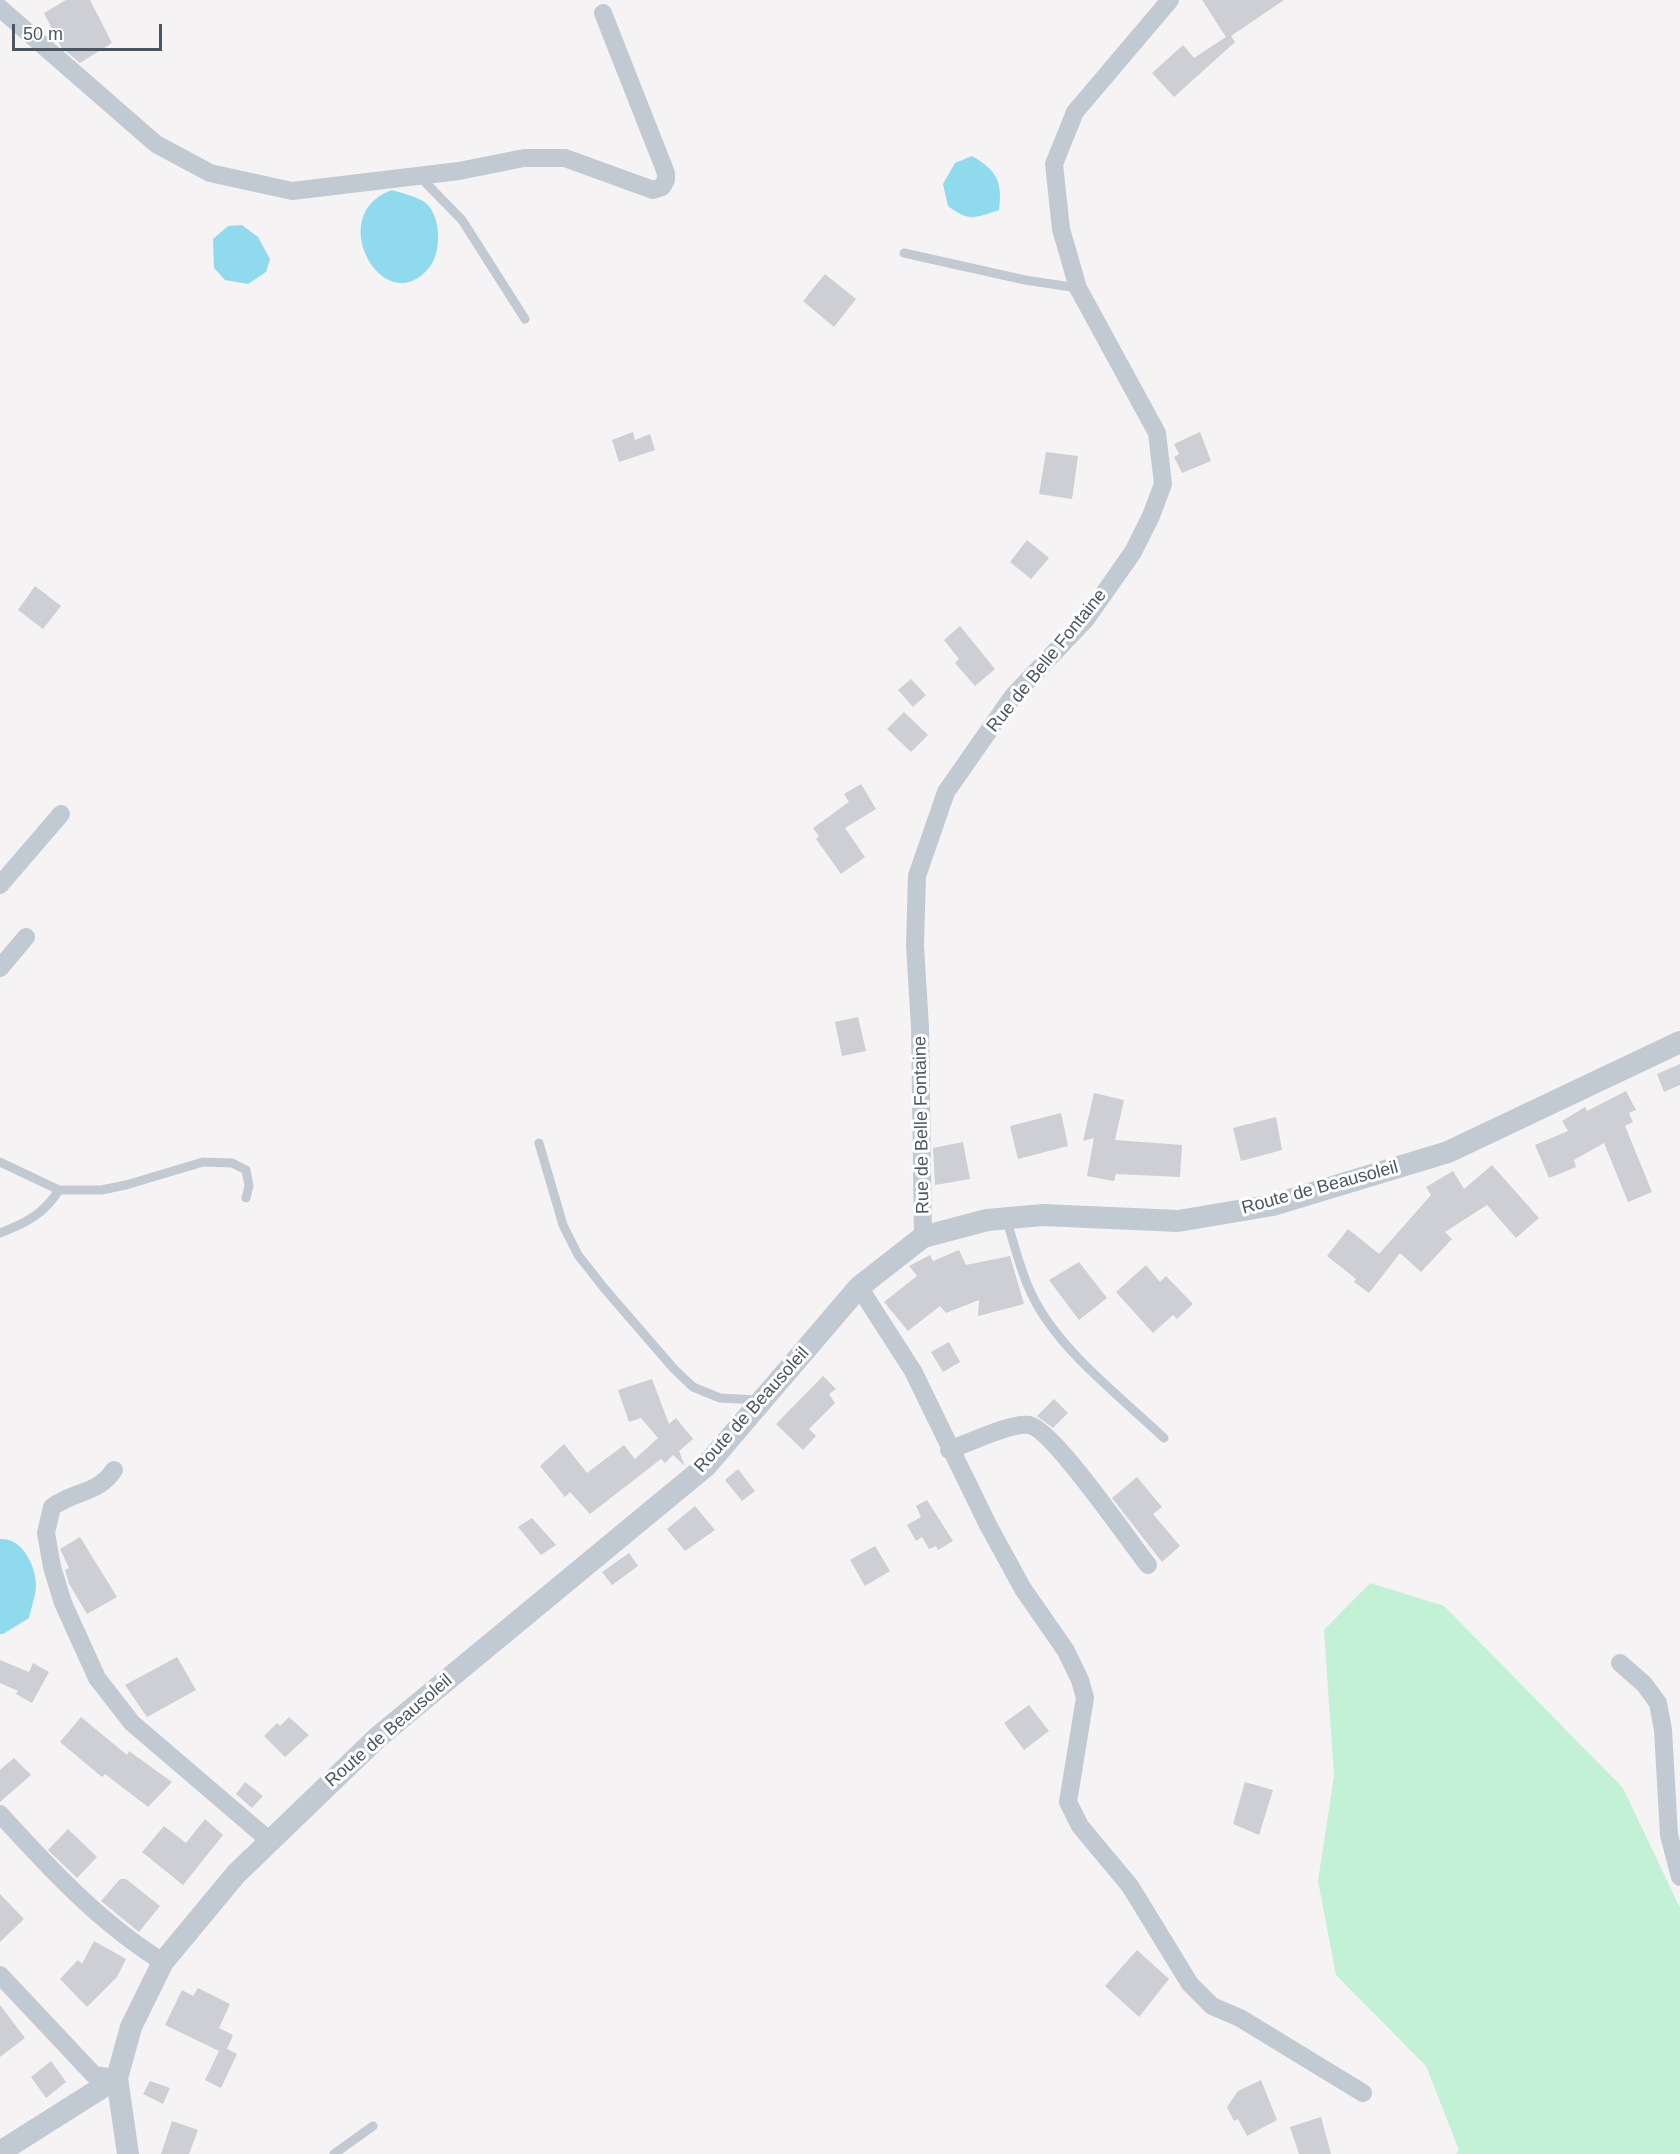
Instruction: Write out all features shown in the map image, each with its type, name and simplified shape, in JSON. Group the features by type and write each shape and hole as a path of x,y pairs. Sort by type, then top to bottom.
{"street":[{"name":"Rue de Belle Fontaine","path":"923,1237 920,1028 915,945 918,876 946,792 1013,696 1086,619 1133,552 1151,516 1163,484 1157,433 1078,288 1061,229 1054,164 1075,112 1170,0"},
{"path":"0,8 156,144 210,173 292,191 419,176 524,158 566,158 653,190 662,187 666,180 666,173 603,13"},
{"path":"0,885 61,814"},
{"path":"0,968 26,937"},
{"name":"Route de Beausoleil","path":"117,2078 131,2026 163,1962 236,1874 378,1737 706,1466 859,1287 923,1237 987,1220 1043,1215 1178,1221 1303,1197 1448,1152 1680,1042"},
{"path":"859,1287 913,1371 949,1450 1023,1589 1066,1651 1080,1680 1085,1698 1068,1802 1080,1826 1130,1886 1190,1984 1212,2006 1240,2018 1363,2093"},
{"path":"949,1450 1020,1426 1030,1425 1040,1429 1059,1446 1148,1565"},
{"path":"114,1470 104,1484 68,1496 52,1507 46,1533 52,1567 63,1603 97,1678 132,1723 270,1841"},
{"path":"1620,1663 1644,1684 1658,1703 1663,1730 1669,1835 1680,1877"},
{"path":"0,1814 68,1887 135,1945 163,1962"},
{"path":"0,1975 94,2075 117,2078"},
{"path":"0,2152 117,2078"},
{"path":"117,2078 128,2154"}],"lane":[{"path":"419,176 462,220 525,319"},
{"path":"904,253 1025,280 1078,288"},
{"path":"539,1143 563,1225 578,1255 674,1369 693,1387 720,1398 764,1400"},
{"path":"0,1162 59,1190 101,1190 202,1162 220,1161 246,1170 249,1186 246,1198"},
{"path":"0,1233 36,1218 47,1208 59,1190"},
{"path":"1006,1218 1031,1293 1046,1319 1069,1348 1164,1438"},
{"path":"334,2154 373,2126"}],"green space":[{"path":"1370,1583 1444,1606 1623,1788 1680,1908 1680,2154 1456,2154 1459,2150 1426,2066 1336,1975 1318,1881 1334,1776 1324,1630"}],"water":[{"path":"972,156 987,166 996,177 1000,200 999,210 972,217 961,214 948,206 943,184 955,163"},
{"path":"392,190 412,196 429,206 438,231 437,250 431,265 414,280 396,283 381,275 368,260 362,241 362,221 371,203"},
{"path":"242,225 258,237 270,259 266,272 248,284 225,280 214,268 213,239 228,226"},
{"path":"0,1539 15,1543 26,1554 36,1585 29,1618 3,1634 0,1634"}],"building":[{"path":"66,0 90,0 112,43 80,63 61,47 44,13"},
{"path":"1202,0 1284,0 1231,36 1235,42 1174,97 1152,73 1183,45 1194,58 1226,37"},
{"path":"825,274 856,299 834,327 803,301"},
{"path":"633,432 635,440 650,434 655,450 619,462 612,440"},
{"path":"1200,432 1211,461 1182,473 1174,457 1179,454 1174,444"},
{"path":"1046,452 1078,456 1072,499 1039,494"},
{"path":"1027,540 1049,558 1031,579 1010,562"},
{"path":"35,586 61,606 43,629 18,610"},
{"path":"960,626 995,669 975,686 955,663 959,659 944,640"},
{"path":"911,679 926,695 913,707 898,690"},
{"path":"904,712 928,735 911,752 887,729"},
{"path":"861,784 876,809 845,828 865,857 841,874 816,839 819,836 813,828 849,802 844,794"},
{"path":"858,1017 866,1051 842,1056 835,1022"},
{"path":"1680,1064 1680,1085 1664,1092 1657,1074"},
{"path":"1626,1091 1636,1110 1629,1113 1633,1122 1625,1126 1652,1192 1628,1202 1604,1143 1574,1160 1576,1167 1549,1178 1535,1145 1568,1131 1562,1121 1585,1107 1587,1111"},
{"path":"1094,1093 1124,1100 1115,1140 1182,1145 1180,1177 1116,1174 1114,1181 1087,1176 1094,1138 1083,1141"},
{"path":"1061,1113 1068,1146 1018,1159 1010,1126"},
{"path":"1276,1117 1282,1150 1241,1161 1233,1128"},
{"path":"963,1142 970,1179 935,1185 933,1148"},
{"path":"1492,1165 1539,1218 1516,1238 1487,1205 1445,1232 1452,1239 1421,1272 1400,1253 1369,1293 1354,1282 1356,1279 1327,1256 1348,1229 1379,1254 1431,1195 1426,1187 1453,1171 1464,1189"},
{"path":"959,1250 966,1265 1010,1256 1024,1304 978,1316 979,1300 946,1313 940,1306 908,1331 884,1302 917,1276 909,1266 930,1255 933,1261"},
{"path":"1079,1262 1107,1298 1079,1320 1049,1280"},
{"path":"1146,1265 1160,1282 1166,1276 1193,1304 1177,1319 1173,1315 1153,1333 1116,1292"},
{"path":"949,1342 960,1362 943,1372 931,1352"},
{"path":"823,1376 836,1389 829,1394 835,1403 809,1429 816,1436 803,1450 776,1424"},
{"path":"652,1379 669,1424 676,1418 693,1439 679,1451 685,1466 673,1455 665,1463 661,1459 590,1514 570,1492 565,1497 540,1466 564,1444 587,1473 624,1445 635,1459 658,1438 641,1418 629,1422 618,1390"},
{"path":"1054,1399 1068,1413 1053,1428 1037,1416"},
{"path":"738,1469 755,1491 742,1501 725,1480"},
{"path":"1137,1477 1162,1507 1153,1514 1180,1546 1162,1562 1112,1498"},
{"path":"927,1500 953,1541 938,1550 936,1546 929,1549 922,1537 916,1541 907,1525 921,1517 916,1506"},
{"path":"695,1506 715,1530 685,1551 667,1529"},
{"path":"532,1518 556,1545 541,1555 518,1527"},
{"path":"80,1537 117,1597 87,1614 69,1584 65,1570 69,1568 60,1549"},
{"path":"875,1546 890,1571 865,1586 850,1560"},
{"path":"629,1553 638,1566 612,1585 602,1572"},
{"path":"177,1657 196,1690 147,1717 125,1685"},
{"path":"0,1660 29,1672 33,1663 49,1672 32,1703 16,1694 18,1691 0,1683"},
{"path":"1029,1705 1049,1731 1024,1750 1004,1723"},
{"path":"81,1717 127,1755 129,1751 172,1782 148,1807 105,1774 102,1777 60,1742"},
{"path":"289,1717 309,1735 285,1757 264,1736 277,1723 280,1726"},
{"path":"14,1758 31,1775 0,1802 0,1770"},
{"path":"245,1782 263,1796 252,1808 236,1794"},
{"path":"1245,1782 1273,1790 1259,1835 1233,1824"},
{"path":"205,1819 223,1835 183,1885 142,1852 164,1826 186,1843"},
{"path":"68,1829 97,1857 77,1878 48,1850"},
{"path":"120,1879 126,1879 160,1906 139,1932 101,1901"},
{"path":"0,1894 24,1919 0,1942"},
{"path":"94,1941 126,1959 117,1977 87,2007 60,1979 78,1960 82,1964"},
{"path":"1137,1950 1169,1979 1139,2017 1105,1986"},
{"path":"198,1988 230,2004 219,2028 233,2035 227,2049 237,2054 221,2088 205,2080 219,2051 165,2025 182,1990 193,1996"},
{"path":"0,2005 25,2038 0,2057"},
{"path":"51,2061 66,2082 46,2098 31,2077"},
{"path":"1261,2080 1277,2120 1247,2136 1238,2119 1234,2121 1227,2107 1238,2091"},
{"path":"150,2081 170,2088 163,2104 143,2094"},
{"path":"1321,2117 1331,2154 1299,2154 1290,2127"},
{"path":"172,2121 198,2130 189,2154 161,2154"}]}
